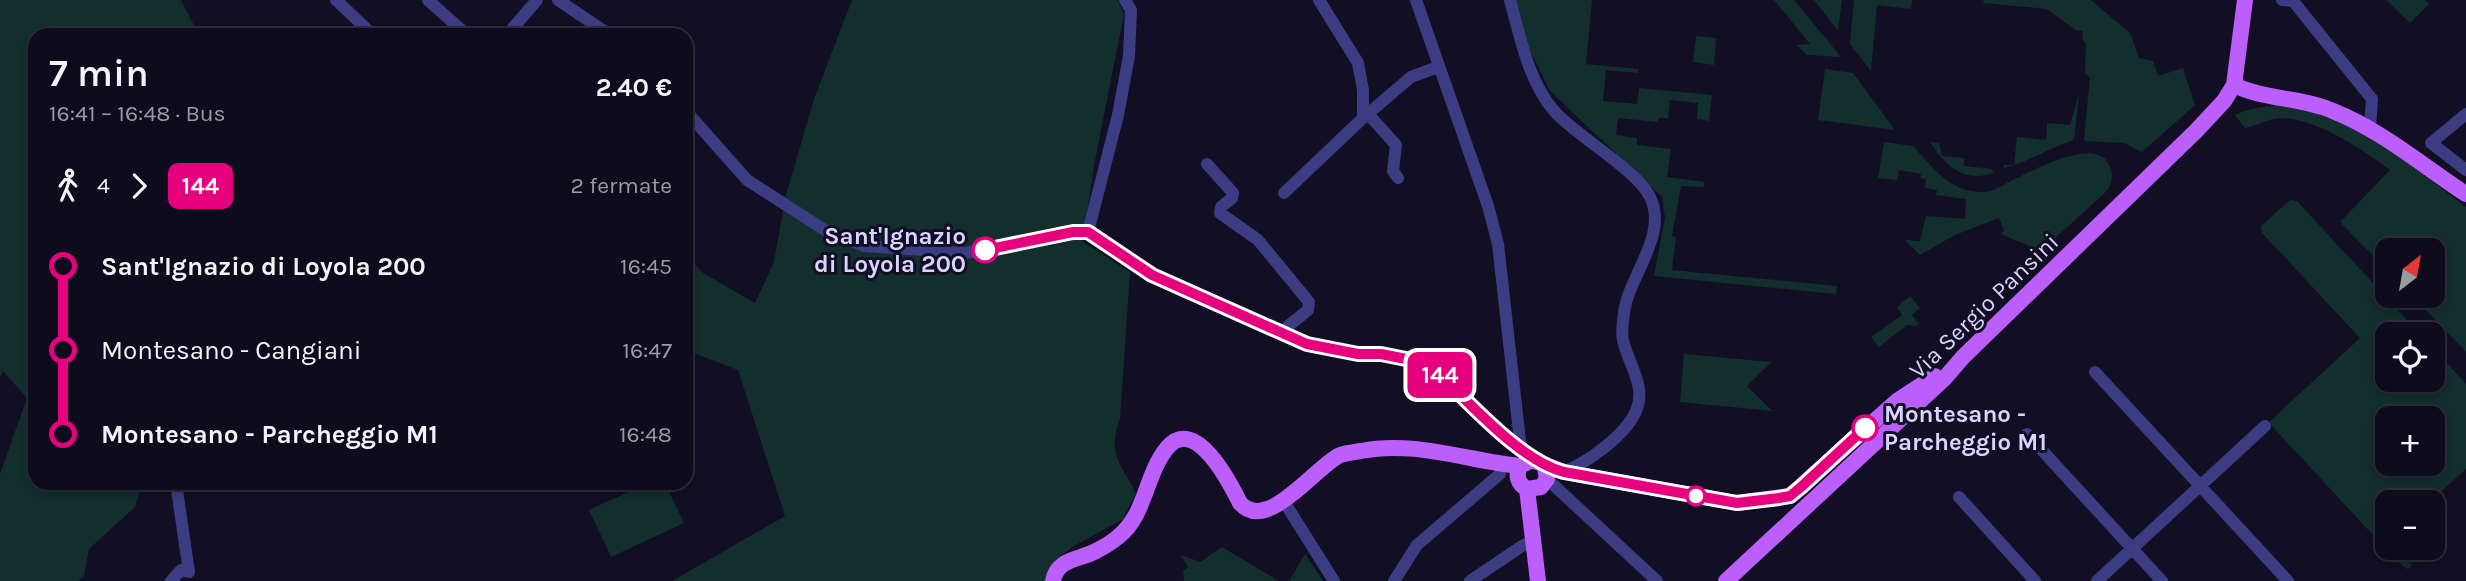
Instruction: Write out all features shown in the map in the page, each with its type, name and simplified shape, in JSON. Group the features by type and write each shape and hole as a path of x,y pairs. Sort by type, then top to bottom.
{"main road":[{"path":"2245,0 2234,85 2262,95 2311,102 2371,129 2466,194"},
{"name":"Via Sergio Pansini","path":"1726,581 1944,379 1963,357 2196,131 2224,101 2234,85"},
{"path":"1053,581 1062,564 1093,552 1118,537 1132,522 1167,448 1179,440 1194,440 1206,449 1244,508 1250,511 1262,512 1283,500 1341,455 1402,447 1499,469 1564,472 1737,503 1790,496 1897,401 1963,357"},
{"path":"1529,469 1538,581"}],"street":[{"path":"337,0 366,28"},
{"path":"428,0 459,28"},
{"path":"513,28 537,0"},
{"path":"558,0 600,28"},
{"path":"1088,232 1118,115 1129,56 1131,10 1125,0"},
{"path":"1320,0 1358,63 1366,116 1396,145 1394,171 1398,178"},
{"path":"1416,0 1488,206 1498,244 1529,469"},
{"path":"1510,0 1522,44 1542,94 1555,113 1638,181 1650,196 1655,211 1650,247 1625,310 1622,339 1637,379 1640,393 1638,408 1624,431 1583,463 1564,472"},
{"path":"2282,0 2293,1 2372,99 2371,129"},
{"path":"2295,0 2373,98 2371,129"},
{"path":"1284,192 1411,77 1438,66"},
{"path":"2466,114 2431,144 2466,170"},
{"path":"693,119 747,180 828,232 864,246 966,253 1073,232 1088,232 1152,275 1307,344 1358,354 1381,354 1416,361 1429,367 1439,374 1529,469 1657,581"},
{"path":"1207,164 1233,193 1232,198 1221,207 1220,213 1258,240 1309,302 1308,310 1281,332"},
{"path":"2095,372 2288,581"},
{"path":"2097,581 2264,426"},
{"path":"2027,434 2162,581"},
{"path":"1394,581 1417,545 1499,469"},
{"path":"177,490 194,577"},
{"path":"1959,497 2035,581"},
{"path":"1283,500 1334,581"},
{"path":"1470,581 1521,546 1533,541"},
{"path":"172,581 181,570 194,577"}],"green space":[{"path":"0,0 181,0 195,28 28,28 28,490 140,490 135,507 89,549 84,576 78,581 0,581 0,474 27,398 3,371 0,377"},
{"path":"852,0 1118,0 1124,14 1094,166 1083,242 1130,272 1120,419 1115,449 1120,465 1136,493 1123,519 1074,546 1054,561 1046,581 672,581 785,516 738,370 693,353 693,262 703,273 755,303 774,262 786,195 814,99"},
{"path":"1516,0 1592,0 1586,64 1638,69 1638,73 1606,70 1603,101 1637,104 1639,88 1712,95 1709,121 1697,119 1698,103 1670,100 1668,118 1659,118 1657,122 1618,118 1616,135 1637,138 1637,145 1671,149 1667,177 1704,182 1704,187 1681,186 1672,236 1676,237 1672,270 1837,286 1836,294 1654,276 1665,218 1662,197 1550,91 1524,38"},
{"path":"1774,0 1794,0 1841,57 1807,55 1797,45 1810,44"},
{"path":"1814,0 1842,0 1838,31"},
{"path":"1854,0 1912,0 1911,9 1877,5 1871,71 1850,44"},
{"path":"1984,0 2091,0 2130,33 2139,58 2153,61 2158,76 2183,68 2195,105 2142,152 2124,143 2086,141 2084,139 2090,78 2085,73 2086,44 2082,38 2083,31 2075,30 2047,9 1983,3"},
{"path":"2386,0 2425,0 2429,4 2410,23"},
{"path":"1696,36 1716,38 1714,65 1693,62"},
{"path":"1825,69 1853,73 1895,130 1818,120"},
{"path":"2079,94 2074,140 2013,166 2004,168 2003,165 2014,165 2017,137 2046,140 2047,123 2070,125"},
{"path":"2287,105 2342,121 2397,155 2466,207 2466,352 2445,330 2445,322 2437,322 2424,308 2445,308 2445,238 2375,238 2375,258 2340,222 2390,170 2353,145 2310,124 2282,118 2245,128 2235,115 2267,106"},
{"path":"1884,142 1913,146 1947,180 1972,191 1991,191 2054,161 2088,153 2101,156 2109,165 2112,171 2111,181 2108,190 2041,251 2001,234 2004,230 1999,218 1955,235 1920,255 1905,240 1920,241 1926,216 1965,219 1966,199 1936,195 1937,190 1925,188 1926,179 1920,178 1921,174 1899,170 1897,180 1878,178"},
{"path":"1930,142 1939,143 1942,156 1964,158 1964,166 1991,169 1994,173 1983,176 1964,174 1949,165"},
{"path":"2290,200 2297,201 2375,285 2375,308 2396,308 2409,322 2375,322 2375,392 2445,392 2445,361 2466,384 2466,469 2443,490 2375,490 2375,537 2271,425 2270,421 2360,338 2262,233 2261,226"},
{"path":"1910,296 1920,308 1912,315 1919,324 1907,325 1879,347 1871,337 1902,315 1897,307"},
{"path":"1684,354 1771,362 1747,386 1772,411 1680,402"},
{"path":"633,490 668,490 684,523 611,557 589,510"},
{"path":"1222,547 1279,581 1184,581 1183,571 1188,567 1181,555 1200,562"},
{"path":"1305,554 1323,581 1289,581"},
{"path":"2396,560 2407,560 2412,566 2407,569"}],"bus line":[{"name":"144","path":"985,250 1073,232 1088,232 1152,275 1307,344 1358,354 1381,354 1416,361 1429,367 1521,450 1545,467 1564,472 1737,503 1779,498 1790,496 1865,428"}],"place":[{"name":"Sant'Ignazio di Loyola 200","path":"985,250"},
{"name":"Montesano - Parcheggio M1","path":"1865,428"}]}
